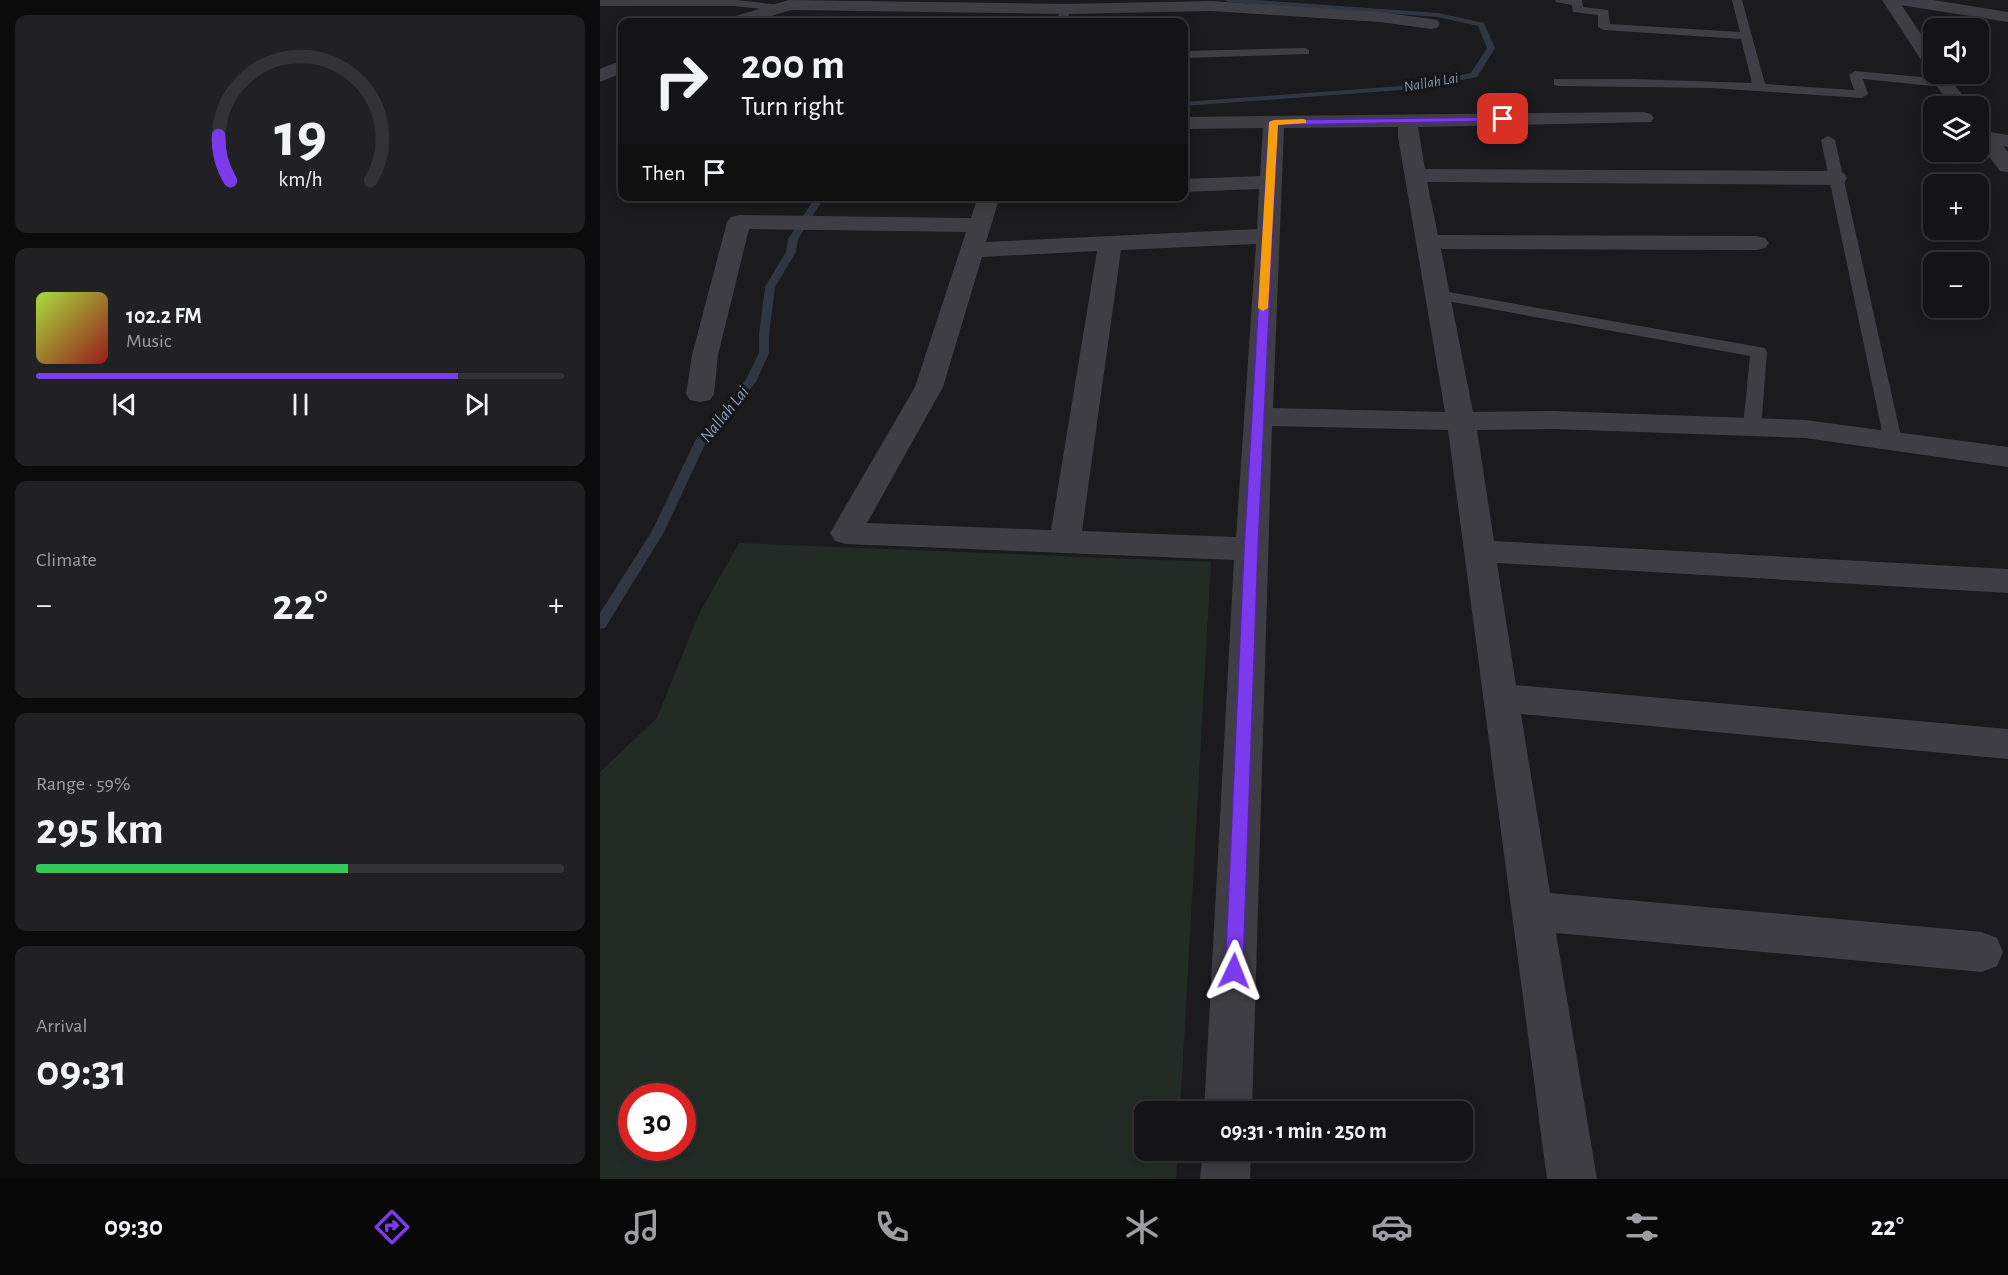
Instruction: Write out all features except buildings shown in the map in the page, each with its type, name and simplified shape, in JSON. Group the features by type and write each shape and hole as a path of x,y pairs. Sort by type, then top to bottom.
{"street":[{"path":"1890,0 1923,52"},
{"path":"1900,0 2008,17"},
{"path":"748,18 790,4 1063,16 1223,7 1380,17 1431,24"},
{"path":"600,76 618,68"},
{"path":"1188,123 1644,118"},
{"path":"1408,120 1408,137 1461,421 1572,1179"},
{"path":"1228,1101 1251,549 1266,236 1274,122"},
{"path":"1989,135 2008,141"},
{"path":"1989,142 2008,166"},
{"path":"1415,176 1836,178"},
{"path":"1188,185 1269,182"},
{"path":"987,201 929,387 846,533 1251,549"},
{"path":"700,394 705,354 740,222 826,223 976,237 1110,243 1266,236"},
{"path":"1427,242 1756,243"},
{"path":"1065,541 1110,243"},
{"path":"1258,417 1461,421 1554,420 1805,429 2008,457"},
{"path":"1479,551 2008,581"},
{"path":"1500,698 2008,744"},
{"path":"1532,911 1982,952"},
{"path":"1225,1179 1226,1161"}],"lane":[{"path":"1560,0 1578,2 1577,10 1605,12 1604,27 1746,36"},
{"path":"1737,0 1759,86"},
{"path":"600,3 734,3 781,8"},
{"path":"1188,55 1305,52"},
{"path":"1558,82 1759,86 1862,94 1855,75 1923,75"},
{"path":"1828,140 1893,441"},
{"path":"1437,295 1759,352 1752,427"}],"shaded area":[{"path":"739,543 1211,562 1181,1101 1134,1101 1134,1161 1177,1161 1176,1179 600,1179 600,772 657,718 699,614"}],"waterway":[{"name":"Nallah Lai","path":"1188,104 1415,87 1474,75 1491,48 1481,25 1438,15 1228,0"},
{"name":"Nallah Lai","path":"600,624 658,532 702,439 750,382 764,353 770,287 791,252 793,239 818,201"}],"slow traffic":[{"path":"1263,308 1274,122 1303,122"}],"route":[{"path":"1234,971 1251,549 1274,122 1503,119"}]}
